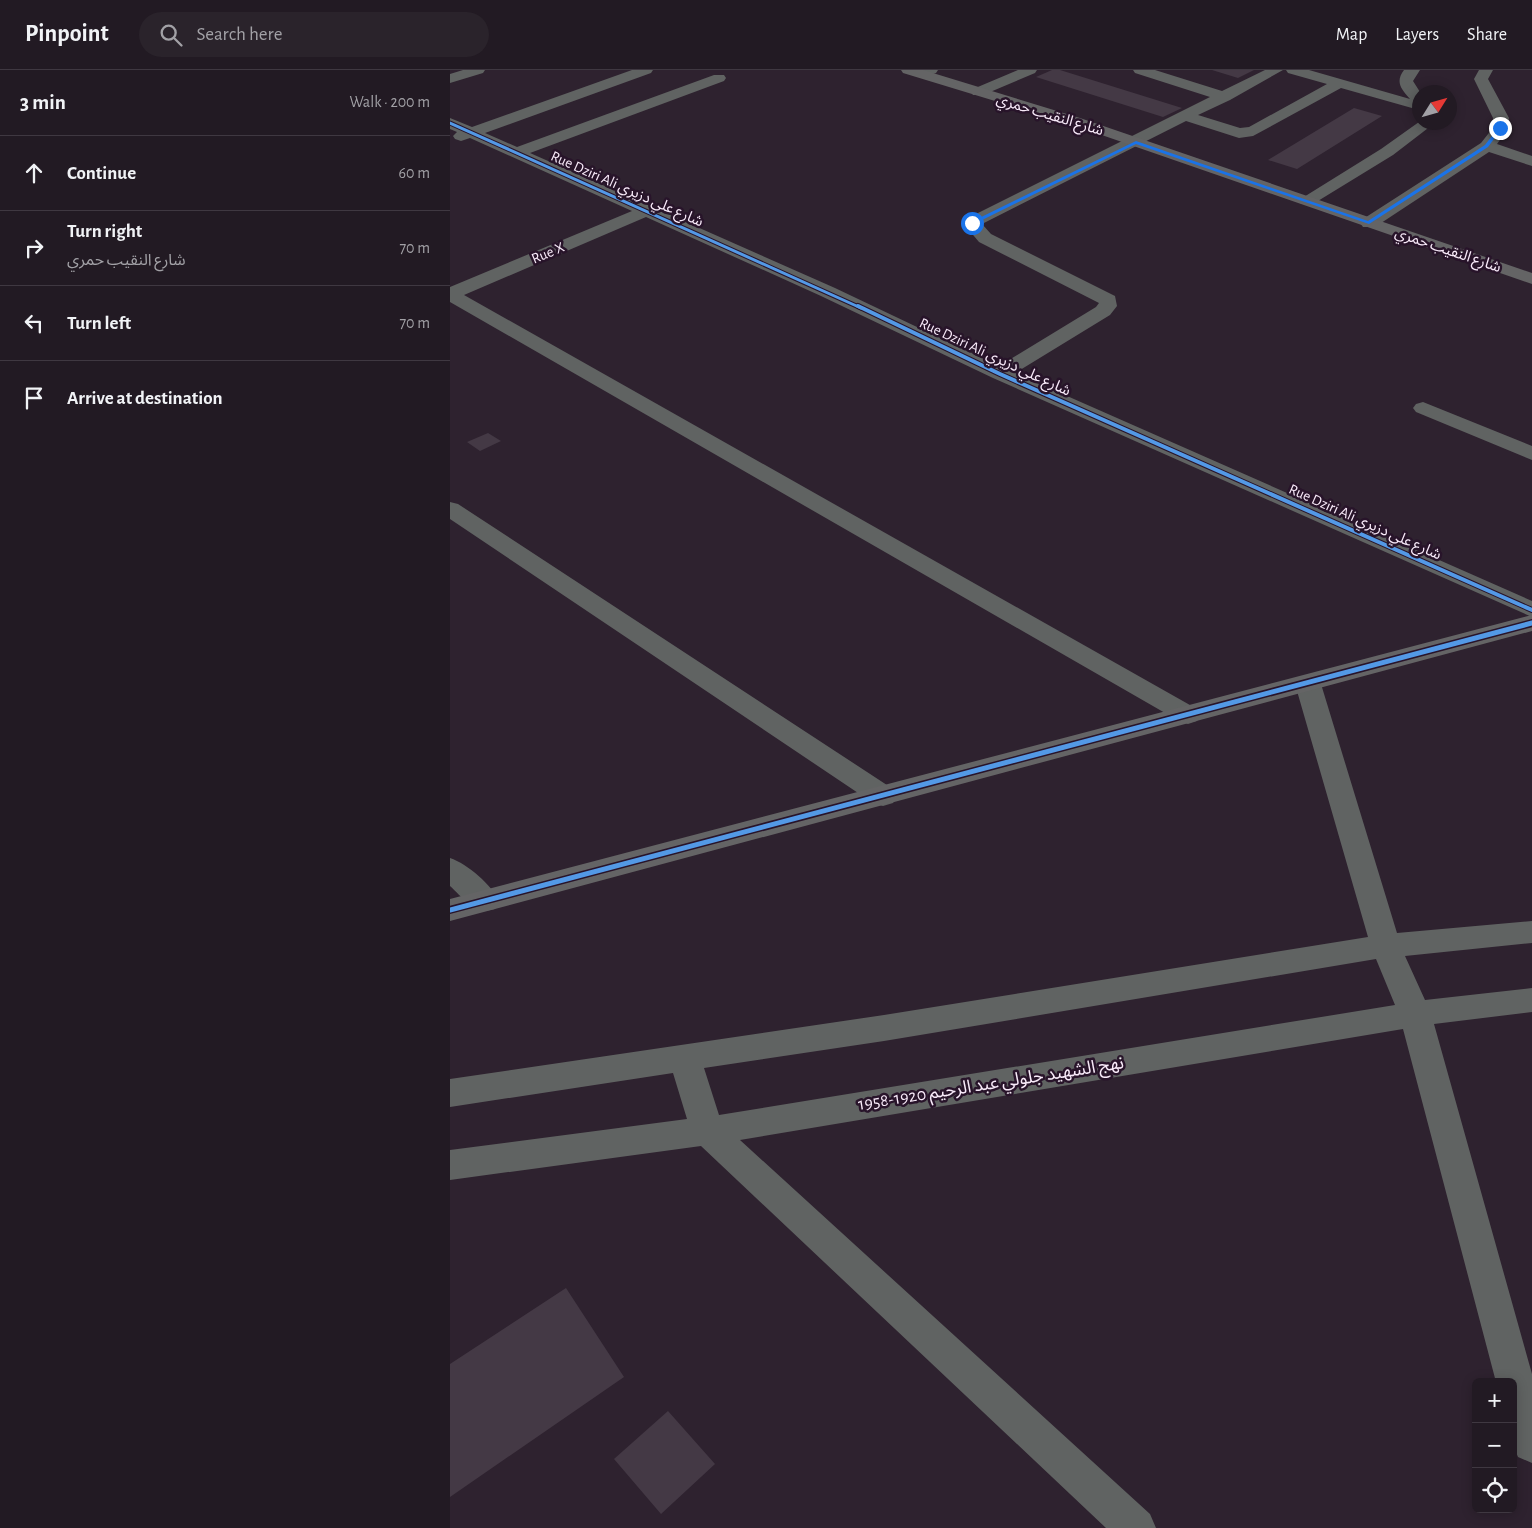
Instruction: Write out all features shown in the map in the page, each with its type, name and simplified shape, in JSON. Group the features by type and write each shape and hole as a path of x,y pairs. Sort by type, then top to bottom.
{"main road":[{"name":"شارع النقيب حمري","path":"920,71 978,92 1075,121 1532,279"},
{"path":"450,910 1308,684 1532,623"}],"street":[{"path":"450,79 478,70"},
{"path":"978,92 1030,70"},
{"path":"1140,70 1225,97"},
{"path":"1000,374 1103,312 1108,306 1108,300 984,238 972,223 1136,143 1276,70"},
{"path":"1292,70 1412,104"},
{"path":"1412,90 1405,81 1407,75 1414,70"},
{"path":"1369,222 1487,146 1500,128 1501,118 1481,79 1486,70"},
{"path":"450,139 640,71"},
{"path":"516,153 719,78"},
{"path":"1186,116 1239,133 1253,131 1338,84"},
{"name":"Rue Dziri Ali شارع علي دزيري","path":"450,122 828,292 1000,374 1532,610"},
{"path":"1307,200 1387,152 1418,130"},
{"path":"1487,146 1532,160"},
{"name":"Rue X","path":"450,294 646,211"},
{"path":"450,294 1188,715"},
{"path":"1423,408 1532,454"},
{"path":"450,509 882,796"},
{"path":"1308,684 1386,946 1415,1014 1532,1443"},
{"path":"450,869 485,901"},
{"path":"450,1093 685,1059 1386,946 1532,932"},
{"name":"نهج الشهيد جلولي عبد الرحيم 1920-1958","path":"450,1165 707,1131 1415,1014 1532,1000"},
{"path":"685,1059 707,1131 1136,1528"}],"building":[{"path":"1052,70 1060,70 1182,108 1163,117 1036,77"},
{"path":"1212,70 1254,70 1238,78"},
{"path":"1354,108 1382,116 1297,169 1268,160"},
{"path":"488,433 501,441 480,451 467,442"},
{"path":"566,1288 624,1377 450,1497 450,1364"},
{"path":"668,1411 715,1464 661,1514 614,1459"}],"cycle path":[{"path":"450,123 828,292 1000,374 1532,610"},
{"path":"450,910 1532,623"}],"route":[{"path":"972,223 1136,143 1369,222 1487,146 1500,128"}]}
